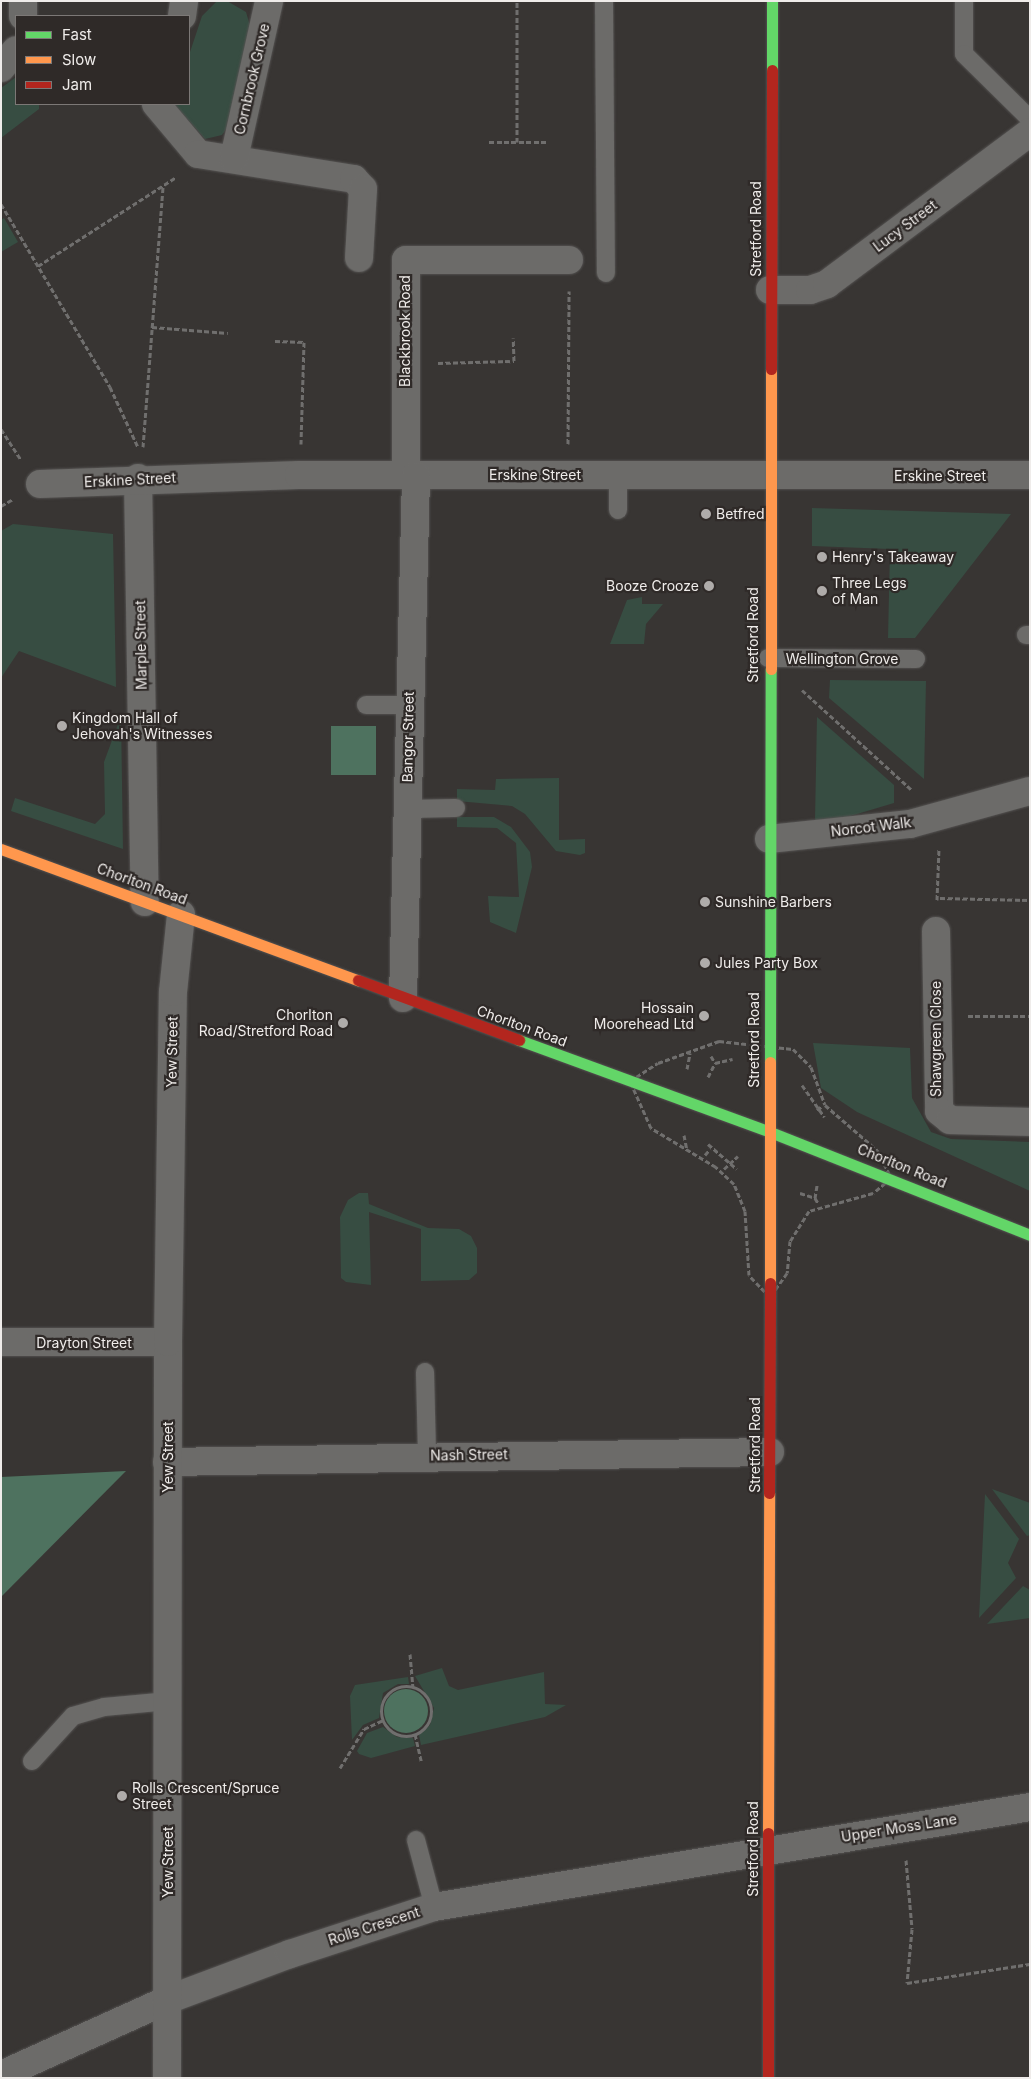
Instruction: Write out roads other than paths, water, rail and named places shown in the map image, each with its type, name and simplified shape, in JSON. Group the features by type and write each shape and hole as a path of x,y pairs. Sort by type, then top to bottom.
{"main road":[{"name":"Stretford Road","path":"768,2078 770,1132 768,476 772,1"},
{"name":"Chorlton Road","path":"1,849 770,1132 1030,1235"}],"street":[{"path":"23,1 23,15"},
{"path":"182,15 184,1"},
{"name":"Cornbrook Grove","path":"234,158 269,1"},
{"path":"1,68 15,51"},
{"path":"157,105 194,152 203,156 234,158 354,178 363,189 359,258"},
{"name":"Lucy Street","path":"770,290 810,290 827,284 1030,132"},
{"name":"Blackbrook Road","path":"411,476 405,364 406,260 569,260"},
{"name":"Erskine Street","path":"40,484 138,478 300,475 1030,475"},
{"name":"Bangor Street","path":"403,998 409,705 411,476"},
{"name":"Marple Street","path":"138,478 145,902"},
{"name":"Norcot Walk","path":"769,839 910,824 1030,791"},
{"name":"Yew Street","path":"166,2078 169,1701 167,1462 172,992 181,914"},
{"name":"Shawgreen Close","path":"936,931 939,1111 950,1120 1030,1122"},
{"name":"Drayton Street","path":"1,1342 168,1342"},
{"name":"Nash Street","path":"167,1462 427,1455 770,1452"},
{"name":"Upper Moss Lane","path":"768,1850 1030,1807"},
{"name":"Rolls Crescent","path":"1,2075 167,2000 290,1954 434,1907 768,1850"}],"lane":[{"path":"604,1 606,273"},
{"path":"964,1 964,54 1030,119"},
{"path":"618,475 618,510"},
{"name":"Wellington Grove","path":"768,658 916,659"},
{"path":"366,705 409,705"},
{"path":"407,809 456,808"},
{"path":"425,1372 427,1455"},
{"path":"32,1760 73,1716 104,1707 169,1701"},
{"path":"416,1840 434,1907"}],"place":[{"name":"Betfred","path":"706,514"},
{"name":"Henry's Takeaway","path":"822,557"},
{"name":"Booze Crooze","path":"709,586"},
{"name":"Three Legs of Man","path":"822,591"},
{"name":"Kingdom Hall of Jehovah's Witnesses","path":"62,726"},
{"name":"Sunshine Barbers","path":"705,902"},
{"name":"Jules Party Box","path":"705,963"},
{"name":"Hossain Moorehead Ltd","path":"704,1016"},
{"name":"Chorlton Road/Stretford Road","path":"343,1023"},
{"name":"Rolls Crescent/Spruce Street","path":"122,1796"}]}
